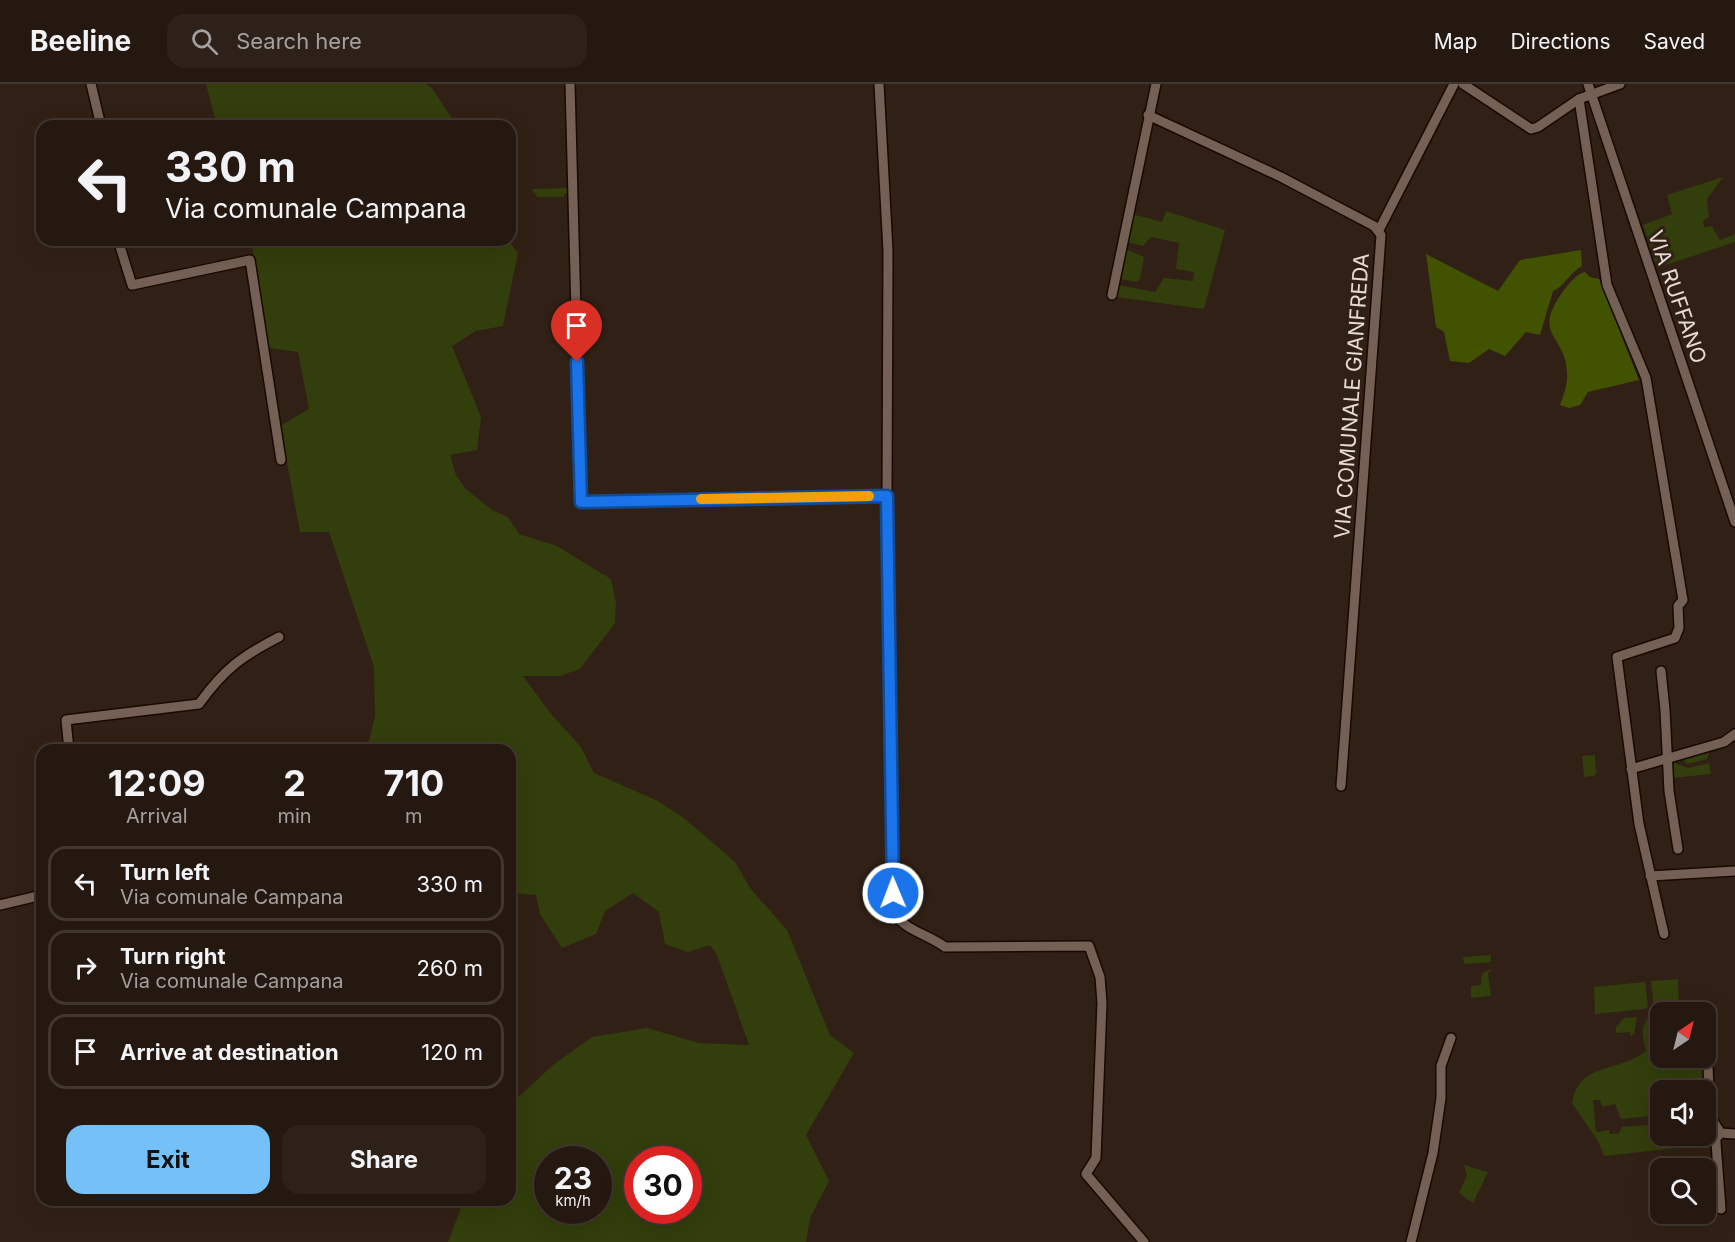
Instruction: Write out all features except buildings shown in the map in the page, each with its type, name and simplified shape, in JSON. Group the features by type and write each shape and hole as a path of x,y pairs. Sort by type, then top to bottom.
{"street":[{"path":"91,84 100,120"},
{"path":"570,84 581,502 887,496"},
{"path":"879,84 888,251 887,496 893,913 903,925 932,937 945,947 1089,946 1101,976 1102,1003 1096,1158 1086,1174 1144,1242"},
{"path":"1112,295 1156,84"},
{"path":"1379,230 1454,84"},
{"path":"1463,84 1531,129 1538,127 1579,99 1589,89 1620,84"},
{"name":"VIA RUFFANO","path":"1589,89 1735,522"},
{"path":"1579,99 1607,285 1646,378 1683,600 1678,606 1679,628 1675,638 1617,657 1639,824 1664,934"},
{"name":"VIA COMUNALE GIANFREDA","path":"1148,115 1281,177 1379,230 1381,234 1341,786"},
{"path":"119,246 132,285 250,260 281,460"},
{"path":"68,744 66,720 199,704 220,675 257,648 279,637"},
{"path":"1661,671 1665,710 1665,758 1678,849"},
{"path":"1631,769 1724,742 1735,734"},
{"path":"1650,876 1735,871"},
{"path":"0,905 36,896"},
{"path":"1411,1242 1433,1153 1441,1098 1441,1066 1451,1038"},
{"path":"1708,1068 1710,1117 1721,1133"},
{"path":"1720,1209 1716,1138 1721,1133 1735,1134"}],"green space":[{"path":"206,84 426,84 432,88 453,120 215,120"},
{"path":"1723,177 1707,199 1709,217 1703,221 1704,227 1712,226 1720,240 1735,234 1735,242 1657,268 1643,225 1672,214 1667,195"},
{"path":"570,188 563,197 537,197 532,189"},
{"path":"1166,211 1225,230 1204,309 1116,297 1118,285 1155,292 1164,278 1193,281 1194,272 1176,269 1179,243 1151,237 1143,246 1126,242 1132,214 1162,222"},
{"path":"252,246 513,246 518,253 503,326 476,331 452,346 481,417 477,450 450,455 456,475 465,488 492,510 508,517 519,534 557,546 611,579 616,603 615,623 580,669 560,676 523,676 552,715 581,747 594,773 658,801 684,818 735,862 750,888 787,930 830,1035 854,1053 806,1135 829,1181 810,1218 806,1242 448,1242 462,1206 516,1206 516,1099 553,1065 592,1037 647,1028 699,1043 749,1045 717,955 710,945 688,952 665,944 659,912 633,893 605,911 596,934 562,948 540,914 536,895 516,893 516,744 368,744 375,716 374,667 329,532 300,532 280,426 309,409 298,352 268,348"},
{"path":"1128,250 1144,257 1140,279 1137,282 1120,279 1125,251"},
{"path":"1581,250 1582,266 1553,291 1540,335 1526,332 1505,356 1489,349 1469,363 1450,361 1444,332 1436,327 1426,254 1498,291 1520,260"},
{"path":"1585,272 1590,277 1599,279 1639,380 1588,392 1580,405 1569,408 1560,405 1567,372 1565,359 1552,334 1550,317 1554,305 1564,290 1576,277"},
{"path":"1718,746 1719,750 1710,751 1707,759 1687,764 1680,756"},
{"path":"1595,755 1596,773 1594,776 1584,777 1582,756"},
{"path":"1670,763 1688,768 1709,763 1711,774 1671,778"},
{"path":"1491,955 1491,962 1464,964 1463,957"},
{"path":"1492,969 1488,974 1491,996 1471,998 1471,986 1481,985 1482,973"},
{"path":"1678,979 1679,1002 1653,1002 1651,981"},
{"path":"1645,982 1648,1007 1645,1009 1595,1014 1594,987"},
{"path":"1650,1016 1650,1047 1647,1051 1650,1052 1650,1068 1705,1068 1706,1080 1650,1080 1650,1116 1621,1119 1615,1104 1602,1107 1600,1100 1593,1100 1596,1132 1609,1130 1609,1134 1619,1133 1622,1127 1650,1125 1650,1146 1696,1146 1604,1156 1598,1141 1572,1103 1576,1090 1591,1074 1635,1058 1646,1051 1643,1030"},
{"path":"1637,1017 1634,1034 1630,1036 1630,1032 1616,1033 1616,1027 1624,1018"},
{"path":"1464,1165 1488,1172 1473,1203 1459,1193 1467,1175"}],"slow traffic":[{"path":"701,499 869,496"}],"route":[{"path":"577,362 581,502 887,496 893,893"}]}
